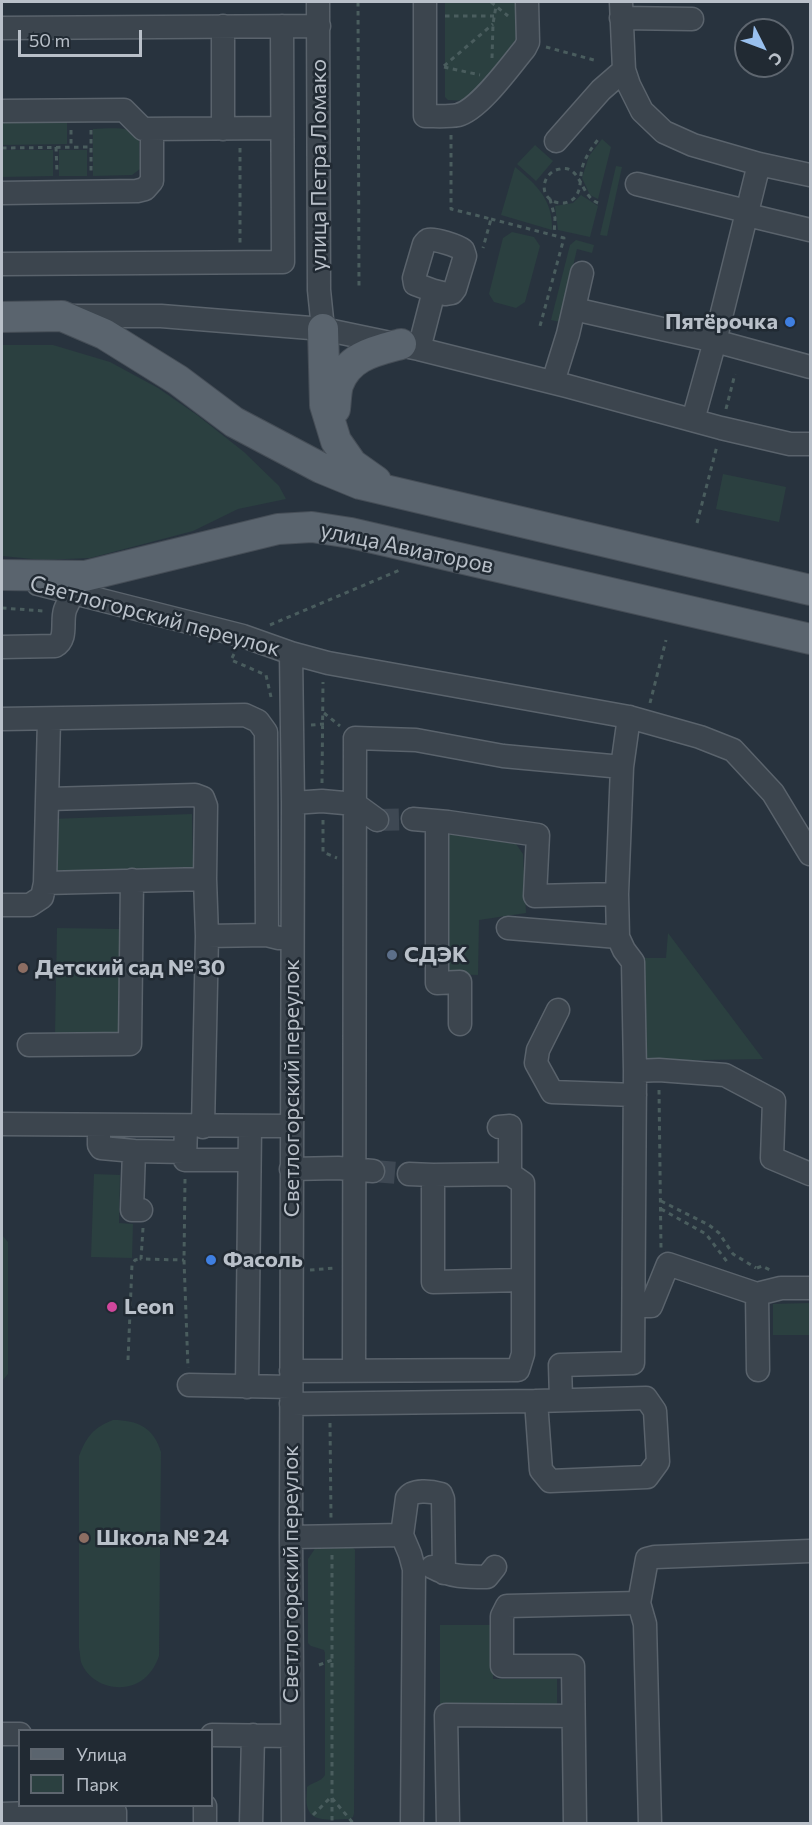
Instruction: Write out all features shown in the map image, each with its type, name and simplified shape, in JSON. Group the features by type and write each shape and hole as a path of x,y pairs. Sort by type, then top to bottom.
{"main road":[{"path":"2,317 62,316 105,334 169,374 234,422 321,468 360,484 810,590"},
{"path":"323,329 325,405 336,441 352,464 394,492"},
{"path":"332,427 339,385 346,371 356,360 370,352 410,346"},
{"name":"улица Авиаторов","path":"2,575 85,576 279,529 312,527 351,533 810,639"}],"street":[{"name":"улица Петра Ломако","path":"318,2 319,290 323,329"},
{"path":"425,9 435,67 425,116 451,116 467,111 525,48 528,42 527,2"},
{"path":"692,19 621,10 624,70 629,86 642,111 664,132 693,145 759,164 810,175"},
{"path":"223,26 223,129"},
{"path":"2,264 283,262 282,26"},
{"path":"2,28 319,26"},
{"path":"556,141 601,90 624,70"},
{"path":"2,111 124,110 143,129 282,128"},
{"path":"2,193 137,191 144,189 152,181 152,129"},
{"path":"693,420 759,164"},
{"path":"637,184 746,211 756,217 810,230"},
{"path":"553,382 568,334 582,273"},
{"path":"410,346 434,291"},
{"path":"574,309 715,341 810,367"},
{"path":"62,316 161,316 323,329 410,346 790,444 810,444"},
{"name":"Светлогорский переулок","path":"2,575 69,602 243,636 291,653 293,803 292,1736 299,1823"},
{"path":"2,647 60,644 69,602"},
{"path":"291,653 328,663 391,675 639,712 733,750 773,793 810,854"},
{"path":"561,1399 560,1365 633,1363 635,1071 633,962 618,937 617,894 622,766 639,712"},
{"path":"2,719 245,715 258,721 266,732 267,935"},
{"path":"2,904 30,905 42,897 45,883 49,719"},
{"path":"354,1370 364,1170 355,738 416,740 503,756 622,766"},
{"path":"48,798 195,795 203,798 206,806 207,936 194,1127 185,1156"},
{"path":"293,803 322,801 355,804 377,819"},
{"path":"413,819 538,835 535,896 617,894"},
{"path":"436,822 437,982 460,982 460,1024"},
{"path":"45,883 205,879"},
{"path":"29,1045 130,1044 132,880"},
{"path":"508,927 618,937"},
{"path":"207,936 267,935 292,941"},
{"path":"558,1010 538,1050 536,1063 552,1092 635,1095"},
{"path":"635,1071 659,1070 725,1075 774,1101 772,1158 810,1174"},
{"path":"2,1124 291,1126"},
{"path":"99,1125 101,1148 249,1160"},
{"path":"499,1127 510,1126 510,1174"},
{"path":"247,1387 250,1127"},
{"path":"134,1151 132,1210 141,1210"},
{"path":"291,1169 364,1170"},
{"path":"189,1385 291,1387 354,1370 518,1370 524,1354 523,1183 510,1174 433,1176 409,1174"},
{"path":"433,1176 434,1282 523,1280"},
{"path":"634,1306 651,1306 668,1264 757,1294 781,1288 810,1288"},
{"path":"757,1294 758,1370"},
{"path":"291,1387 329,1404 646,1398 655,1411 658,1462 647,1477 550,1481 541,1470 536,1401"},
{"path":"411,1824 414,1569 406,1545 407,1498 413,1492 441,1494 444,1574"},
{"path":"291,1537 332,1537 406,1545 444,1574 457,1576 487,1577 495,1568"},
{"path":"650,1824 645,1624 639,1603 647,1559 810,1551"},
{"path":"575,1824 573,1666 502,1666 501,1616 507,1606 639,1603"},
{"path":"448,1824 446,1716 573,1716"},
{"path":"2,1734 18,1734"},
{"path":"213,1735 292,1736"},
{"path":"251,1824 253,1736"},
{"path":"205,1807 205,1824"},
{"path":"2,1814 64,1818 115,1812 115,1824"}],"path":[{"path":"357,2 359,289"},
{"path":"435,67 493,82 493,24 496,6"},
{"path":"425,9 494,16"},
{"path":"435,67 493,24"},
{"path":"528,42 594,60"},
{"path":"90,110 91,192"},
{"path":"451,116 451,209 564,238 540,326"},
{"path":"549,199 556,203 564,203 572,200 579,193 580,175 584,162 600,137"},
{"path":"56,147 57,192"},
{"path":"2,148 91,147"},
{"path":"554,236 555,218 543,186 545,179 557,169 564,168 577,175 587,195 598,203"},
{"path":"482,252 491,219"},
{"path":"726,409 735,374"},
{"path":"697,523 718,441"},
{"path":"273,705 266,675 231,660 243,636 405,567"},
{"path":"2,608 69,602"},
{"path":"639,712 666,640"},
{"path":"659,1070 661,1256 668,1264"},
{"path":"185,1156 184,1260 189,1385"},
{"path":"661,1201 698,1218 719,1233 730,1251 739,1259 756,1268"},
{"path":"661,1209 694,1226 710,1238 722,1257 730,1264"},
{"path":"141,1210 144,1214 141,1258"},
{"path":"694,1226 698,1218"},
{"path":"722,1257 730,1251"},
{"path":"128,1360 132,1265 135,1260 141,1258 184,1260"},
{"path":"329,1404 332,1537 332,1824"},
{"path":"319,1665 332,1660"},
{"path":"299,1823 331,1797"},
{"path":"331,1797 354,1824"}],"green space":[{"path":"445,2 520,2 521,43 469,101 448,100 445,97"},
{"path":"67,118 67,144 3,145 3,119"},
{"path":"93,129 124,129 139,136 140,169 132,175 93,176"},
{"path":"602,139 611,147 598,199 590,195 582,178 589,156"},
{"path":"535,145 553,161 536,181 517,164"},
{"path":"3,150 53,150 53,176 3,177"},
{"path":"59,150 87,150 87,176 59,176"},
{"path":"616,166 622,167 607,236 600,235"},
{"path":"515,167 537,187 547,202 552,219 552,230 501,215"},
{"path":"581,195 598,206 590,237 558,230 555,206 573,203"},
{"path":"512,232 534,237 540,246 525,302 516,308 494,302 489,294 503,238"},
{"path":"576,240 594,245 592,253 577,249 560,322 551,320 570,245"},
{"path":"2,345 53,345 110,362 158,388 244,452 279,486 286,499 238,509 193,531 90,558 43,560 2,556"},
{"path":"723,474 786,487 779,522 716,509"},
{"path":"192,814 193,867 52,871 50,819"},
{"path":"454,833 516,844 523,854 526,913 479,920 478,975 453,974 447,971 444,840"},
{"path":"57,928 120,929 118,1036 55,1035"},
{"path":"668,933 763,1059 643,1061 641,958 666,958"},
{"path":"94,1174 120,1175 119,1223 133,1224 132,1258 91,1257"},
{"path":"2,1235 8,1242 8,1374 2,1381"},
{"path":"810,1303 810,1335 773,1335 773,1304"},
{"path":"113,1420 122,1420 144,1427 154,1437 161,1452 159,1656 147,1676 130,1686 120,1687 101,1683 93,1678 81,1662 79,1648 79,1456 91,1434 100,1426"},
{"path":"352,1546 355,1550 354,1813 349,1819 327,1820 312,1815 307,1803 307,1787 325,1775 325,1653 324,1650 308,1643 308,1559 316,1547"},
{"path":"440,1625 493,1625 493,1679 557,1679 557,1707 440,1707"}],"tunnel":[{"path":"377,820 413,819"},
{"path":"373,1171 409,1174"}],"place":[{"name":"Пятёрочка","path":"790,322"},
{"name":"СДЭК","path":"392,955"},
{"name":"Детский сад № 30","path":"23,968"},
{"name":"Фасоль","path":"211,1260"},
{"name":"Leon","path":"112,1307"},
{"name":"Школа № 24","path":"84,1538"}]}
